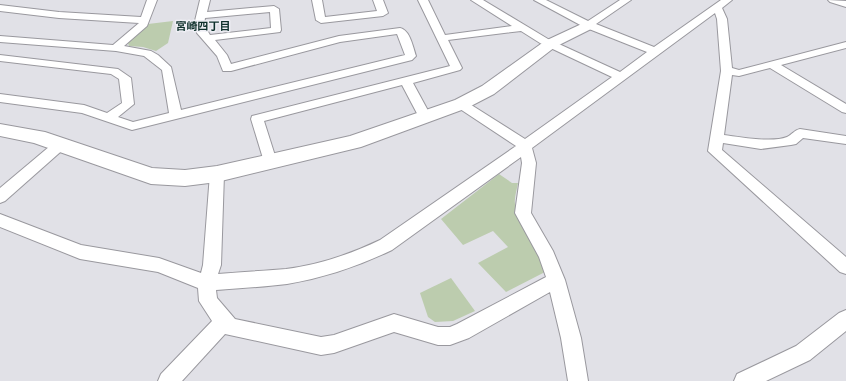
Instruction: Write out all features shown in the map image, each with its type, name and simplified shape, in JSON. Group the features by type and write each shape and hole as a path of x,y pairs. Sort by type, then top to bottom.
{"street":[{"path":"116,48 135,32 145,20 152,0"},
{"path":"0,98 84,109 132,126 411,56 402,32 400,31 339,39 227,69 222,55 199,25 205,0"},
{"path":"318,0 320,20 384,13 378,0"},
{"path":"270,162 257,119 456,68 423,0"},
{"path":"476,0 550,44 621,77"},
{"path":"539,0 588,25 656,52"},
{"path":"550,5 559,0"},
{"path":"0,130 38,137 61,144 151,176 185,178 217,174 354,142 426,118 461,104 488,90 550,44 588,25 626,0"},
{"path":"833,0 846,4"},
{"path":"0,220 80,252 159,265 207,283 287,276 323,268 365,255 386,245 423,220 722,4"},
{"path":"722,4 727,71 715,151 846,267"},
{"path":"0,8 59,15 145,20"},
{"path":"200,16 274,9 276,30 208,38"},
{"path":"442,38 522,28"},
{"path":"0,39 116,48 147,53 154,57 167,69 176,115"},
{"path":"727,71 739,73 846,45"},
{"path":"0,58 114,71 125,78 128,104 110,117"},
{"path":"772,65 846,109"},
{"path":"406,82 426,118"},
{"path":"461,104 525,145 528,163 522,213 547,256 556,280 571,338 578,381"},
{"path":"717,138 761,144 791,141 800,133 846,140"},
{"path":"0,197 61,144"},
{"path":"217,174 212,265 207,283 208,301 224,322 230,327 321,346 334,344 394,323 438,336 450,336 462,332 556,280"},
{"path":"744,381 803,353 846,319"},
{"path":"168,381 224,322"}],"green space":[{"path":"173,21 168,43 156,51 143,47 129,46 128,43 148,24"},
{"path":"499,174 512,183 518,183 515,196 517,213 520,222 543,263 545,272 506,292 478,263 508,247 493,231 463,245 441,219"},
{"path":"451,278 475,311 453,321 435,322 428,317 420,293"}],"district":[{"name":"宮崎四丁目","path":"203,26"}]}
